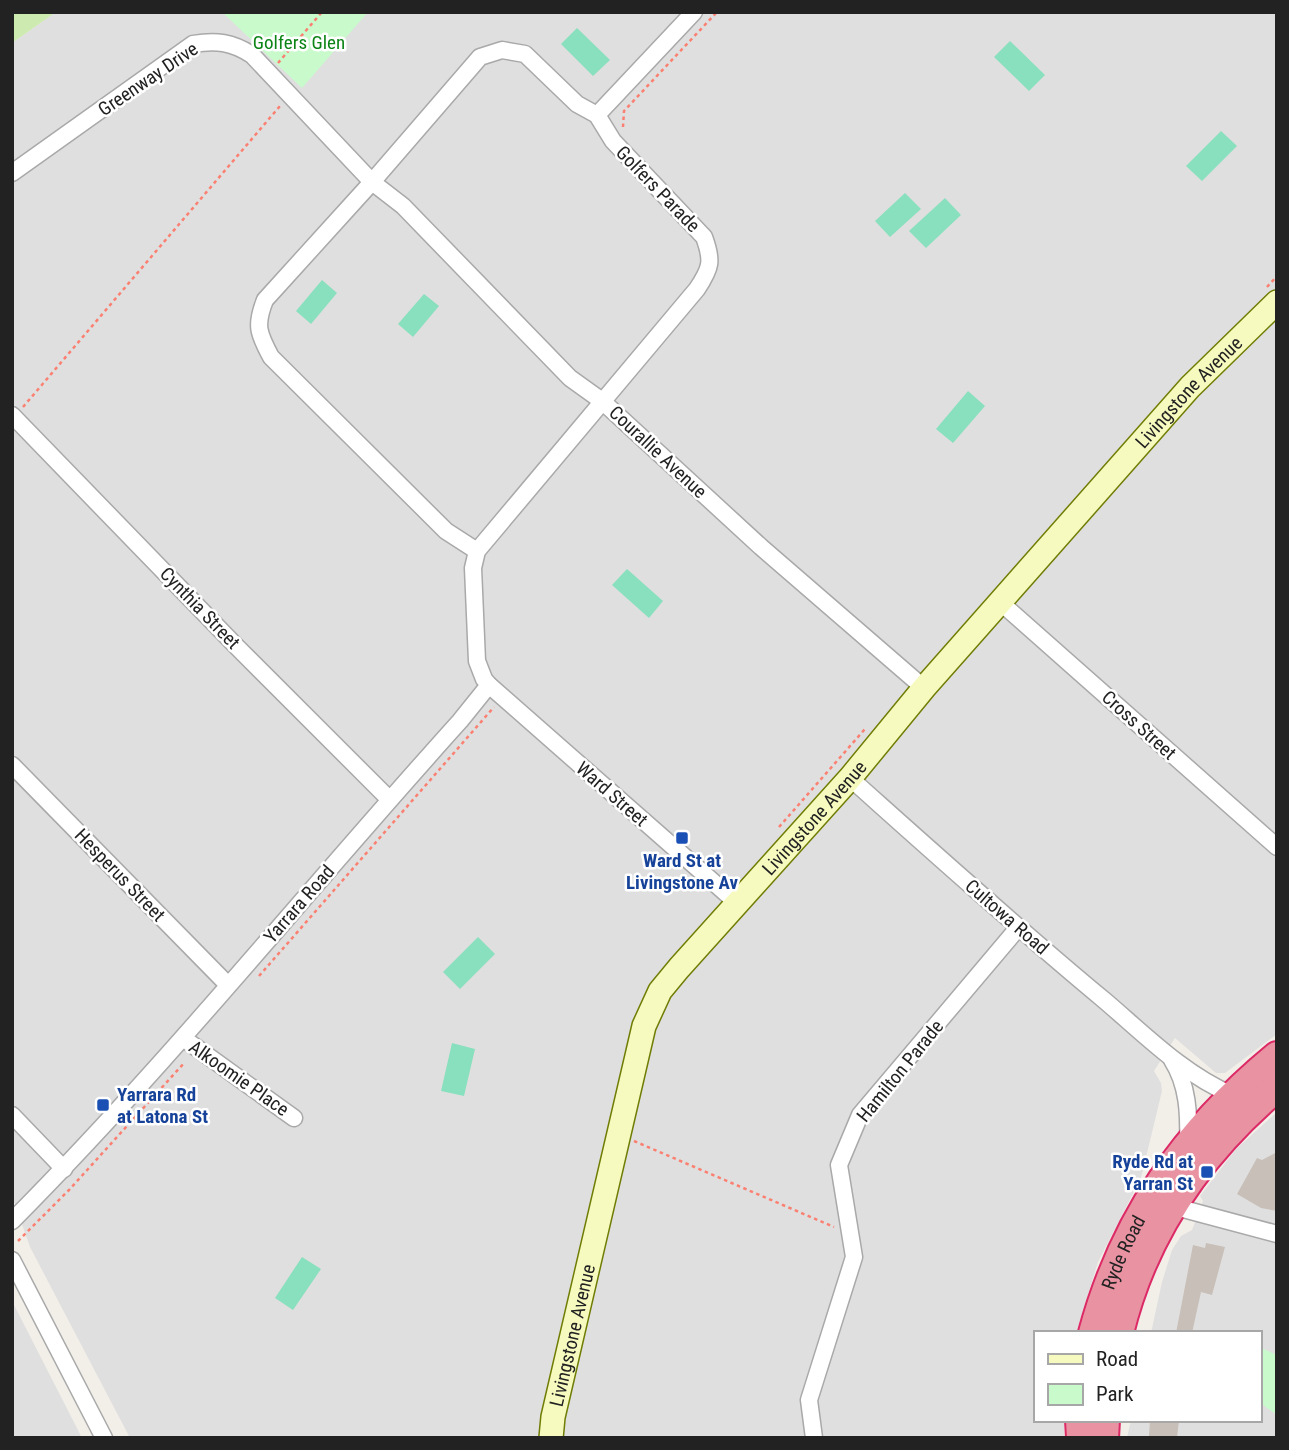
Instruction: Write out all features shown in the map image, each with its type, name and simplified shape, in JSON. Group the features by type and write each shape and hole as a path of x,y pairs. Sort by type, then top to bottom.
{"highway":[{"name":"Ryde Road","path":"1094,1331 1118,1255 1136,1219 1188,1142 1232,1095 1277,1056"},
{"name":"Ryde Road","path":"1120,1331 1145,1255 1172,1206 1207,1155 1277,1087"}],"street":[{"path":"597,116 694,12"},
{"name":"Greenway Drive","path":"12,173 193,44 221,41 252,55 372,182 403,206"},
{"name":"Golfers Parade","path":"502,50 525,54 577,104 597,116 613,141 704,237 711,256 707,274 697,289 477,551 446,531 271,357 260,337 258,319 265,300 372,182 480,57 502,50"},
{"name":"Courallie Avenue","path":"403,206 570,378 603,401 761,547 924,688"},
{"name":"Livingstone Avenue","path":"551,1438 553,1417 618,1134 644,1026 651,1009 673,975 736,902 850,778 924,688 1190,387 1277,302"},
{"name":"Cynthia Street","path":"14,416 237,648 389,799"},
{"path":"477,551 473,568 477,661 489,685"},
{"name":"Cross Street","path":"1000,602 1277,847"},
{"name":"Yarrara Road","path":"12,1221 64,1169 183,1038 489,685"},
{"name":"Ward Street","path":"489,685 736,902"},
{"name":"Hesperus Street","path":"12,765 228,985"},
{"name":"Cultowa Road","path":"850,778 1018,928 1167,1052 1203,1081 1232,1095"},
{"name":"Hamilton Parade","path":"814,1438 809,1400 854,1257 839,1165 860,1115 1018,928"},
{"name":"Alkoomie Place","path":"183,1038 295,1118"},
{"name":"Cultowa Road","path":"1167,1052 1179,1070 1189,1110 1188,1142"},
{"path":"12,1115 64,1169"},
{"path":"1172,1206 1277,1234"},
{"path":"12,1260 104,1438"}],"path":[{"path":"269,74 321,12"},
{"path":"619,131 623,129 624,111 717,12"},
{"path":"14,416 289,95"},
{"path":"251,985 495,707"},
{"path":"778,829 866,728"},
{"path":"18,1241 69,1190 185,1062"},
{"path":"618,1134 850,1234"}],"shaded area":[{"path":"56,12 1277,12 1277,1034 1225,1073 1216,1073 1175,1038 1154,1071 1162,1091 1141,1178 1098,1262 1077,1331 1034,1331 1034,1422 1064,1422 1064,1438 130,1438 30,1247 12,1196 12,43"},
{"path":"1277,1112 1277,1438 1127,1438 1131,1422 1261,1422 1261,1331 1151,1331 1172,1250 1181,1236 1192,1230 1203,1201 1200,1196 1236,1149"},
{"path":"12,1301 82,1438 12,1438"}],"green space":[{"path":"12,12 56,12 12,43"},
{"name":"Golfers Glen","path":"222,12 368,12 302,88"},
{"path":"577,28 610,60 593,76 561,44"},
{"path":"1010,41 1045,75 1029,91 994,57"},
{"path":"1221,131 1237,146 1202,181 1186,166"},
{"path":"905,193 921,209 890,237 875,221"},
{"path":"945,198 961,215 926,248 909,231"},
{"path":"322,280 337,293 311,324 296,311"},
{"path":"424,294 439,306 413,337 398,324"},
{"path":"968,391 985,406 953,443 936,429"},
{"path":"627,569 663,601 649,618 612,585"},
{"path":"478,937 495,954 460,989 443,972"},
{"path":"452,1043 475,1049 464,1096 441,1091"},
{"path":"302,1257 321,1269 293,1310 275,1298"},
{"path":"1261,1348 1277,1355 1277,1415 1261,1403"}],"building":[{"path":"1277,1152 1277,1211 1261,1208 1237,1194 1257,1158 1262,1160"},
{"path":"1206,1243 1225,1247 1212,1295 1201,1292 1192,1331 1176,1331 1193,1245 1205,1248"},
{"path":"1150,1422 1179,1422 1177,1438 1149,1436"}],"place":[{"name":"Ward St at Livingstone Av","path":"682,838"},
{"name":"Yarrara Rd at Latona St","path":"103,1105"},
{"name":"Ryde Rd at Yarran St","path":"1207,1172"}]}
